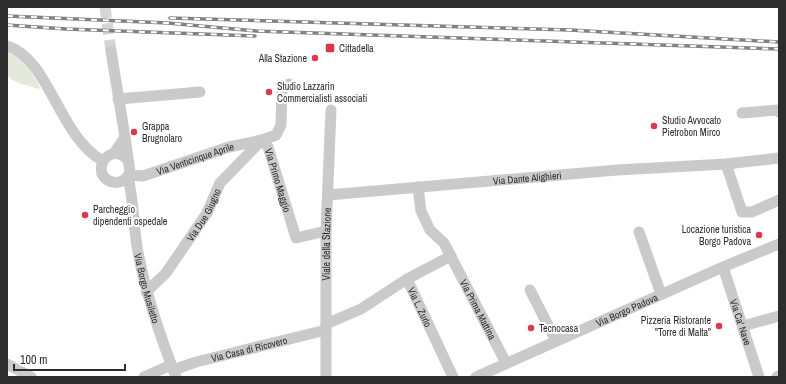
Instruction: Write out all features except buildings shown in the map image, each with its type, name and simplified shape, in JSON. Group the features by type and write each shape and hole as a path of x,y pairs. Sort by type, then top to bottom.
{"street":[{"path":"7,46 22,53 32,61 67,123 89,151 103,161"},
{"path":"111,51 127,159"},
{"name":"Via Primo Maggio","path":"289,84 282,88 281,125 276,135 262,140 268,147 296,238 326,231"},
{"path":"118,99 200,92"},
{"name":"Viale della Stazione","path":"326,377 328,326 326,231 331,110"},
{"path":"742,114 778,110 779,112"},
{"path":"125,138 114,153 106,157 101,165 102,174 107,180 116,183 131,197"},
{"name":"Via Venticinque Aprile","path":"128,176 143,176 228,147 262,140"},
{"name":"Via Due Giugno","path":"146,292 166,273 207,213 220,183 262,140"},
{"path":"114,153 123,155 130,165 128,176 124,180 116,183"},
{"name":"Via Dante Alighieri","path":"328,195 611,170 726,164 779,158"},
{"path":"726,164 742,212 752,212 779,200"},
{"name":"Via Borgo Musiletto","path":"128,176 138,251 146,292 174,371"},
{"name":"Via Prima Mattina","path":"418,188 421,211 430,230 444,243 506,363"},
{"path":"639,232 661,294"},
{"name":"Via Borgo Padova","path":"476,377 661,294 779,244"},
{"path":"407,278 451,256"},
{"name":"Via Ca' Nave","path":"723,267 759,377"},
{"name":"Via L. Zurlo","path":"328,326 361,309 407,278 453,377"},
{"path":"530,290 556,341"},
{"path":"743,326 779,316"},
{"name":"Via Casa di Ricovero","path":"144,377 174,371 196,362 328,326"},
{"path":"7,364 31,377"}],"green space":[{"path":"7,52 19,59 27,67 41,89 13,81 10,78 7,70"}],"tunnel":[{"path":"105,7 111,51"}],"railway":[{"path":"7,16 168,23 256,31 779,49"},
{"path":"170,18 570,30 779,42"},
{"path":"7,25 66,29 255,36"}],"place":[{"name":"Cittadella","path":"330,48"},
{"name":"Alla Stazione","path":"315,58"},
{"name":"Studio Lazzarin Commercialisti associati","path":"269,92"},
{"name":"Studio Avvocato Pietrobon Mirco","path":"654,126"},
{"name":"Grappa Brugnolaro","path":"134,132"},
{"name":"Parcheggio dipendenti ospedale","path":"85,215"},
{"name":"Locazione turistica Borgo Padova","path":"759,235"},
{"name":"Pizzeria Ristorante \"Torre di Malta\"","path":"719,326"},
{"name":"Tecnocasa","path":"531,328"}]}
